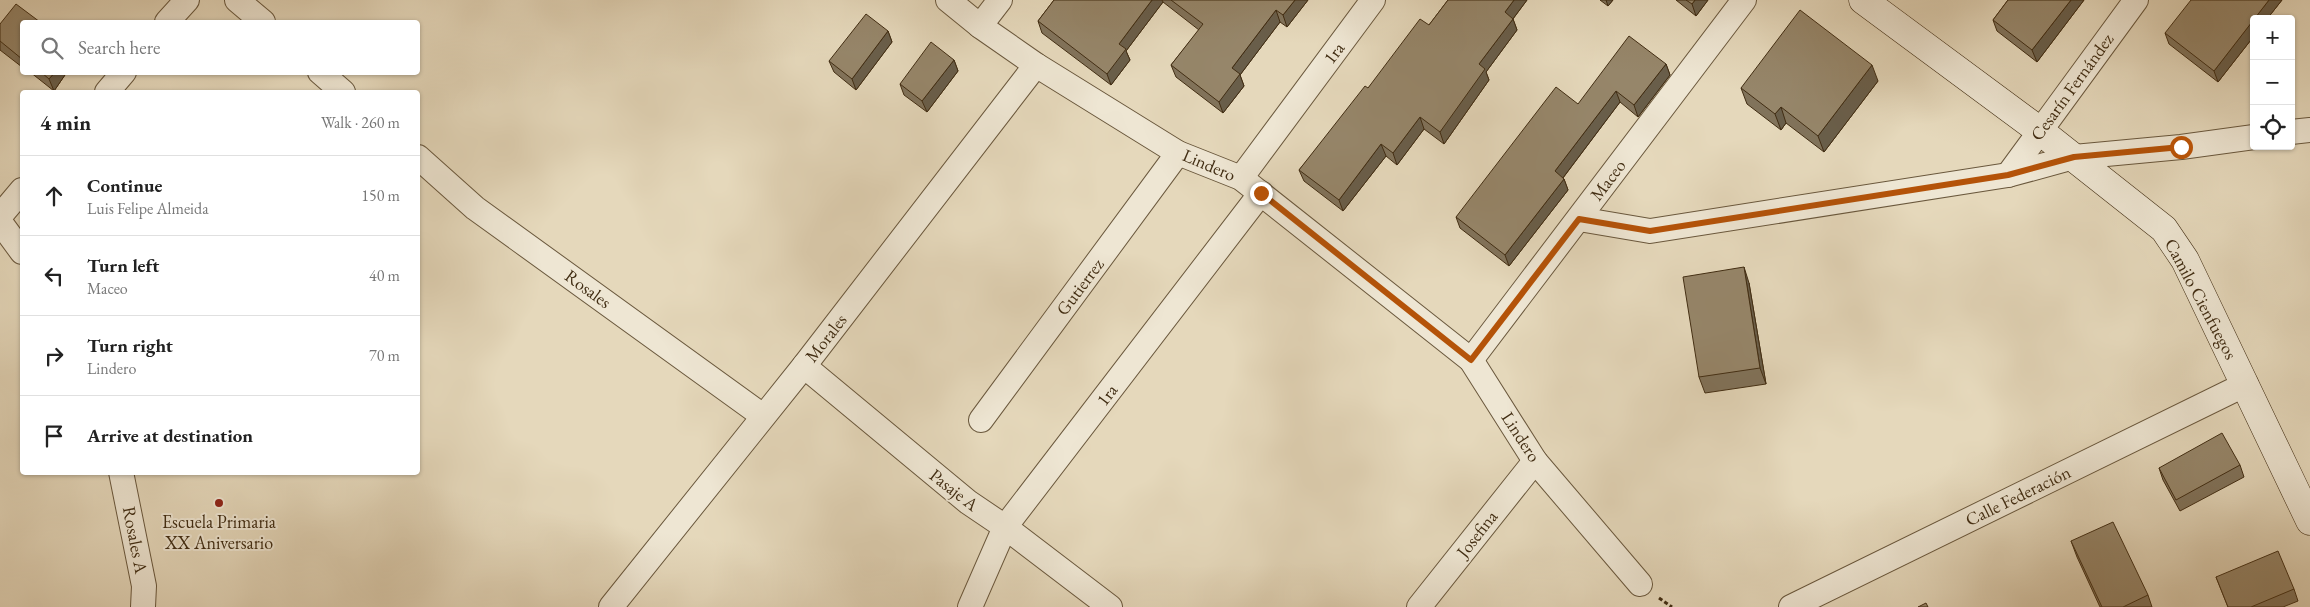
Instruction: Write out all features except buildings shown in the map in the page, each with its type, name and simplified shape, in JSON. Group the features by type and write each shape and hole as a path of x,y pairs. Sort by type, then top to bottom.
{"street":[{"path":"169,20 187,0"},
{"path":"237,0 261,20"},
{"name":"Lindero","path":"948,0 980,26 1036,65 1178,153 1240,178 1471,360 1535,461 1640,584"},
{"path":"980,26 1000,0"},
{"name":"1ra","path":"1240,178 1373,0"},
{"name":"Maceo","path":"1471,360 1744,0"},
{"name":"Camilo Cienfuegos","path":"1863,0 2040,131 2164,229 2185,260 2310,521"},
{"name":"Cesarín Fernández","path":"2008,175 2136,0"},
{"name":"Morales","path":"611,607 762,416 804,366 1036,65"},
{"path":"109,90 121,75"},
{"path":"323,75 341,90"},
{"path":"2295,132 2310,130"},
{"path":"1579,219 1650,231 2008,175 2074,157 2250,138"},
{"name":"Gutierrez","path":"981,420 1178,153"},
{"name":"Rosales","path":"420,159 475,208 762,416"},
{"path":"0,216 20,192"},
{"name":"1ra","path":"970,607 1006,527 1261,193"},
{"path":"0,222 20,249"},
{"name":"Pasaje A","path":"804,366 968,502 1006,527 1110,607"},
{"name":"Calle Federación","path":"1791,607 2246,384"},
{"name":"Josefina","path":"1419,607 1535,461"},
{"name":"Rosales A","path":"122,475 144,586 143,607"}],"place":[{"name":"Escuela Primaria XX Aniversario","path":"219,503"}],"route":[{"path":"1261,193 1471,360 1579,219 1650,231 2008,175 2074,157 2181,147"}]}
